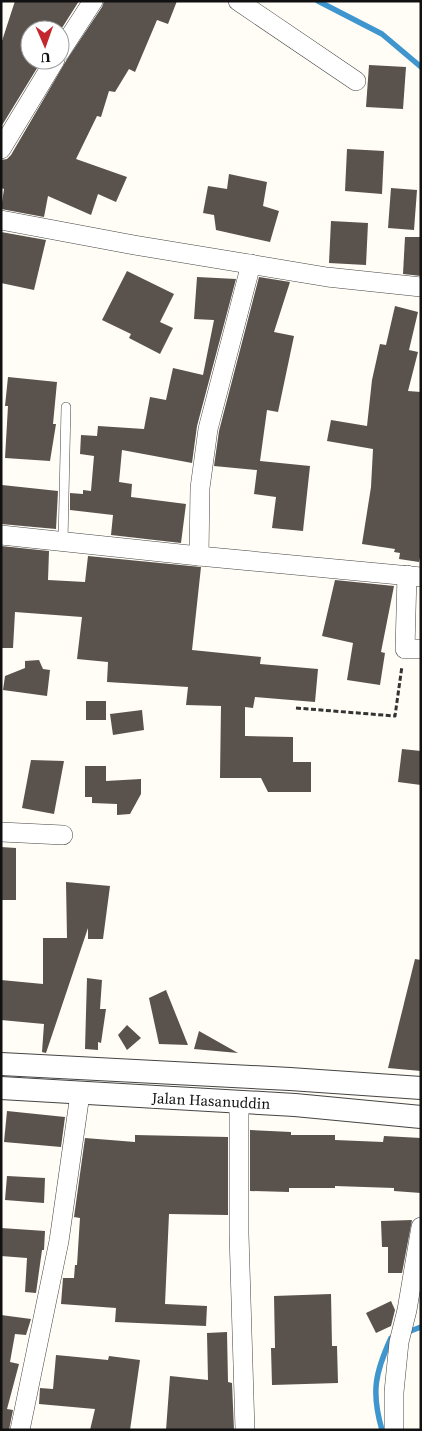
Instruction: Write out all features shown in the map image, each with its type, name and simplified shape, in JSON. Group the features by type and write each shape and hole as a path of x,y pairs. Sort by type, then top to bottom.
{"street":[{"path":"70,37 93,1"},
{"path":"238,1 356,81"},
{"path":"1,149 49,70"},
{"path":"1,220 134,245 327,277 421,287"},
{"path":"199,556 200,488 206,437 251,264"},
{"path":"1,535 199,556 417,573 413,649"},
{"path":"1,832 62,835"},
{"name":"Jalan Hasanuddin","path":"1,1064 290,1079 421,1088"},
{"name":"Jalan Hasanuddin","path":"1,1088 239,1102 421,1117"},
{"path":"20,1430 58,1241 80,1094"},
{"path":"239,1102 239,1234 245,1430"},
{"path":"394,1430 394,1392 399,1342 407,1310 421,1227"}],"lane":[{"path":"63,542 66,407"}],"path":[{"path":"296,708 395,716 413,649"}],"building":[{"path":"15,1 79,1 67,20 20,20 20,70 36,70 1,127 1,44"},
{"path":"104,1 177,1 168,24 157,20 135,72 129,69 115,92 109,91 101,117 97,116 76,159 127,177 116,202 98,194 91,215 48,196 44,217 1,209 4,189 1,188 1,160 7,159 11,155 61,70 70,70 70,55 102,7"},
{"path":"369,65 406,67 403,109 366,107"},
{"path":"347,149 384,151 382,194 345,191"},
{"path":"229,174 267,182 263,206 279,211 270,242 216,230 214,215 203,213 208,186 227,189"},
{"path":"391,188 417,190 414,230 388,228"},
{"path":"331,221 368,223 366,265 329,263"},
{"path":"1,232 46,240 34,290 1,283"},
{"path":"405,237 421,237 421,276 403,274"},
{"path":"127,271 174,294 160,322 173,328 160,354 129,338 131,334 102,320"},
{"path":"197,277 236,279 197,426 192,463 122,450 119,482 132,484 131,497 186,504 181,543 111,535 113,515 70,510 70,493 83,494 83,490 91,491 94,456 80,454 81,435 97,436 98,426 144,429 150,397 166,400 173,368 203,375 214,320 194,319"},
{"path":"259,277 290,282 274,332 294,336 278,412 267,410 260,461 310,466 303,531 272,528 276,497 254,494 257,470 214,466 219,431"},
{"path":"395,306 418,312 409,350 418,352 408,391 421,392 421,553 419,562 399,559 400,553 394,552 395,549 362,544 371,487 373,449 327,441 331,420 367,426 372,380 380,344 386,345"},
{"path":"8,377 57,382 53,424 56,424 50,461 5,458 8,406 5,406"},
{"path":"2,485 58,491 56,529 1,524"},
{"path":"1,546 49,551 48,580 85,582 88,556 201,567 192,650 261,657 260,664 318,669 315,702 255,697 253,708 245,707 245,736 293,737 293,762 311,762 311,792 268,792 261,778 220,778 221,706 186,705 188,687 107,682 108,662 77,659 82,617 15,612 13,648 1,648"},
{"path":"335,580 394,586 381,652 385,653 380,685 347,680 353,643 322,636"},
{"path":"39,660 43,669 50,670 47,696 3,690 5,676 25,668 25,661"},
{"path":"86,701 106,701 106,720 86,720"},
{"path":"142,710 144,730 113,735 110,714"},
{"path":"402,749 421,751 421,785 398,782"},
{"path":"31,760 64,761 54,814 22,808"},
{"path":"85,766 106,766 106,781 141,779 141,794 130,814 117,815 117,804 92,803 92,797 85,797"},
{"path":"1,847 16,848 16,900 1,900"},
{"path":"66,882 110,886 103,939 88,939 88,928 46,1053 42,1052 44,1024 1,1020 1,980 43,984 43,938 67,938"},
{"path":"415,959 421,960 421,1071 388,1068"},
{"path":"87,978 102,980 100,1009 106,1009 101,1043 98,1042 98,1050 85,1049"},
{"path":"166,990 188,1045 159,1044 149,998"},
{"path":"127,1025 141,1038 127,1050 118,1035"},
{"path":"199,1031 238,1053 194,1049"},
{"path":"7,1111 65,1117 61,1147 4,1142"},
{"path":"250,1130 291,1132 291,1135 335,1135 335,1140 383,1142 384,1136 421,1138 421,1193 394,1191 394,1188 335,1186 335,1188 289,1188 289,1192 250,1191"},
{"path":"135,1135 228,1137 228,1215 169,1214 165,1304 207,1306 206,1326 115,1322 116,1308 61,1304 63,1278 74,1278 75,1265 77,1265 80,1218 74,1217 85,1138 135,1142"},
{"path":"7,1176 45,1178 44,1203 5,1200"},
{"path":"412,1220 402,1273 388,1273 388,1247 382,1247 381,1221"},
{"path":"1,1228 45,1231 44,1250 42,1250 36,1293 25,1292 27,1258 1,1256"},
{"path":"331,1294 332,1346 337,1346 338,1383 272,1385 271,1348 275,1348 274,1296"},
{"path":"391,1301 395,1310 391,1326 376,1333 366,1313"},
{"path":"1,1315 31,1319 26,1335 15,1334 10,1362 19,1364 7,1409 13,1410 9,1430 1,1430"},
{"path":"227,1332 228,1382 232,1383 234,1430 166,1430 170,1376 208,1380 207,1333"},
{"path":"56,1355 108,1360 109,1356 140,1360 130,1430 90,1430 95,1409 39,1404 40,1388 53,1389"}],"waterway":[{"path":"318,1 382,34 421,67"},
{"path":"405,1333 421,1327"},
{"path":"382,1430 377,1405 376,1383 381,1362 391,1338 394,1337"}]}
